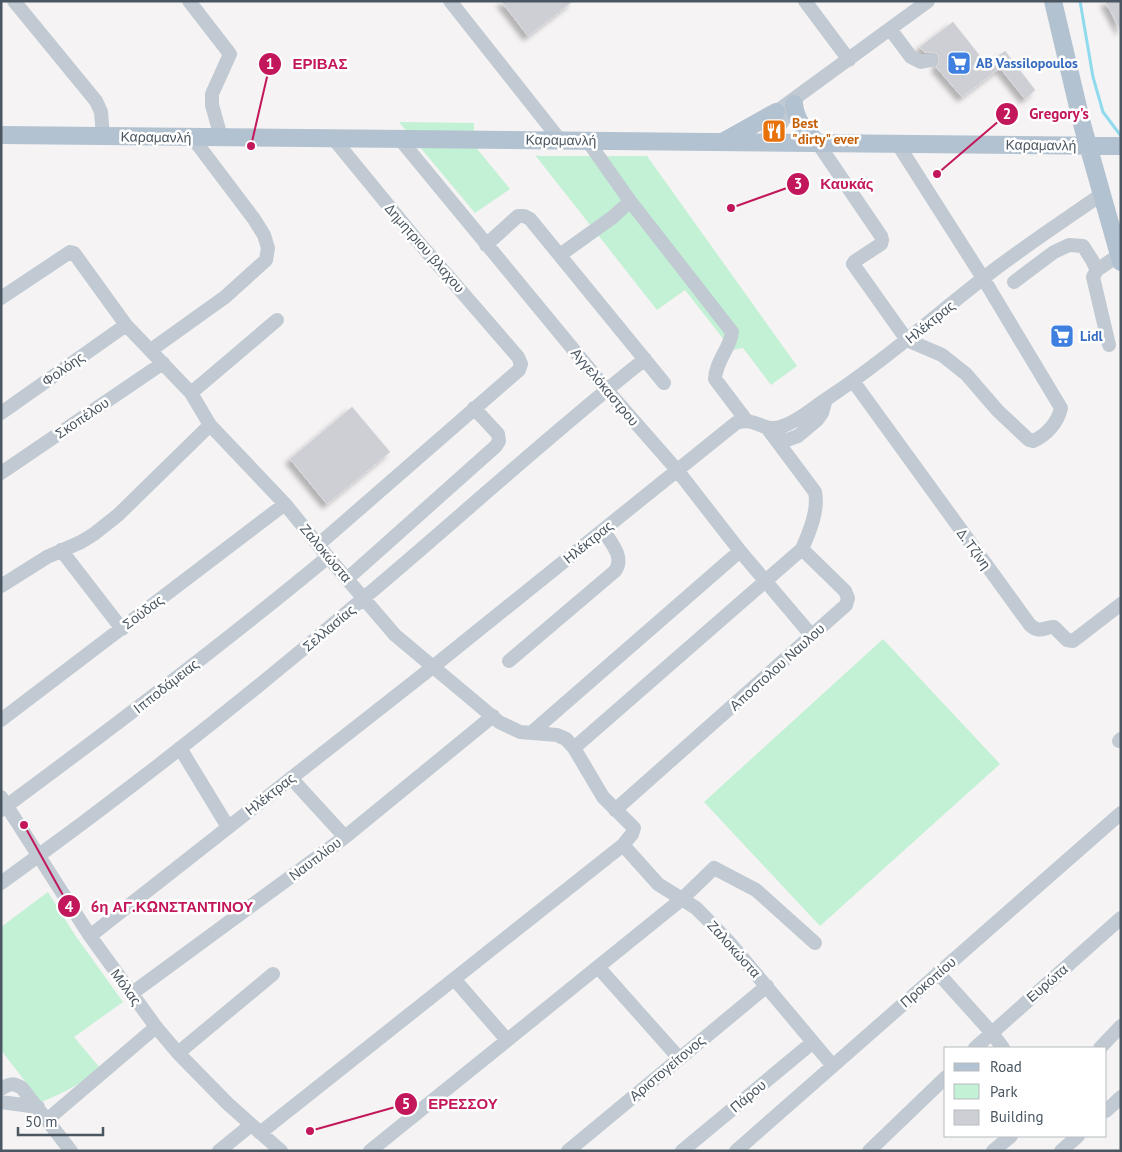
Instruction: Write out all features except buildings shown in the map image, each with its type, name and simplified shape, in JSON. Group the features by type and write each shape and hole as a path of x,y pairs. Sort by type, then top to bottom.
{"main road":[{"path":"1053,1 1088,145 1120,259"},
{"path":"796,100 798,120 817,142"},
{"path":"721,142 776,112"},
{"name":"Καραμανλή","path":"1,134 1121,146"}],"street":[{"path":"14,1 96,101 101,112 103,136"},
{"path":"189,1 230,54 212,94 212,105 221,137"},
{"path":"450,1 560,140"},
{"path":"805,1 849,60"},
{"path":"769,142 768,130 770,121 776,112 796,100 928,1"},
{"path":"890,29 911,57 920,62 931,60"},
{"path":"769,142 796,100"},
{"path":"150,350 225,296 266,260 268,248 264,235 192,137"},
{"name":"Δημητριου βλαχου","path":"333,138 415,238 518,357 521,364 519,370 474,408"},
{"name":"Αγγελόκαστρου","path":"399,138 606,389 677,470 740,551 812,636"},
{"path":"574,748 767,582 802,549 811,527 816,498 815,492 772,434 754,422 746,420 715,379 715,371 732,338 732,332 630,201 587,140"},
{"path":"817,142 881,236 881,244 853,264 907,340 942,354 966,374 998,411 1029,440 1039,439 1051,428 1059,416 1061,408 983,278 897,143"},
{"name":"Ηλέκτρας","path":"772,434 854,382 983,278 1102,194"},
{"path":"560,256 614,216 630,201"},
{"path":"486,245 518,216 524,216 530,220 664,383"},
{"path":"1014,282 1054,252 1069,244 1083,246 1097,270"},
{"name":"Ζαλοκώστα","path":"1,298 70,252 74,253 126,325 190,393 210,425 285,504 328,558 403,642 499,722 520,732 557,735 566,739 574,748 603,797 634,828 632,834 623,845 658,884 696,908 705,917 767,986 833,1066"},
{"path":"1109,345 1094,277 1097,270 1120,259"},
{"path":"190,393 277,320"},
{"name":"Φολόης","path":"1,413 126,325"},
{"name":"Σελλασίας","path":"1,883 180,748 277,670 364,598 606,389 645,358"},
{"name":"Σκοπέλου","path":"1,473 163,363"},
{"name":"Δ. Τζίνη","path":"854,382 971,545 1035,630 1040,631 1054,627 1067,640 1073,641 1121,604"},
{"path":"318,545 474,408 498,434 499,441 496,446 347,579"},
{"name":"Ηλέκτρας","path":"90,936 434,666 677,470 736,424 746,420"},
{"path":"1,586 47,557 81,542 103,527 210,425"},
{"name":"Σούδας","path":"1,720 285,504"},
{"path":"509,661 615,571 619,565 620,558 603,530"},
{"name":"Αποστολου Ναυλου","path":"615,810 846,605 848,598 845,591 802,549"},
{"path":"61,550 122,629"},
{"path":"531,733 740,551"},
{"name":"Ιπποδάμειας","path":"3,804 267,608 328,558"},
{"name":"Ναυπλίου","path":"131,994 345,837 493,716"},
{"path":"180,748 228,828"},
{"path":"291,778 345,837"},
{"name":"Μόλας","path":"3,804 90,936 156,1027 178,1053 255,1129 281,1151"},
{"name":"Προκοπίου","path":"736,1151 1121,813"},
{"path":"219,1151 255,1129 454,980 623,845"},
{"path":"370,1151 682,899 714,868 756,890 815,943"},
{"name":"Ευρώτα","path":"975,1047 1121,918"},
{"path":"598,967 679,1058"},
{"path":"938,973 1002,1047"},
{"path":"178,1053 273,974"},
{"path":"454,980 507,1040"},
{"name":"Αριστογείτονος","path":"568,1151 767,986"},
{"path":"1101,1047 1121,1026"},
{"path":"48,1119 156,1027"},
{"name":"Πάρου","path":"682,1151 814,1042"},
{"path":"869,1151 944,1079"},
{"path":"1,1089 9,1084 16,1084 22,1088 72,1151"},
{"path":"1107,1110 1121,1098"},
{"path":"1,1102 38,1107"},
{"path":"994,1151 1010,1137"},
{"path":"1061,1151 1077,1137"}],"green space":[{"path":"399,122 474,123 474,145 510,189 475,213"},
{"path":"535,155 647,156 797,366 771,385 743,348 732,350 685,290 657,310"},
{"path":"883,639 1000,764 820,926 704,802"},
{"path":"48,892 75,935 123,1002 74,1037 101,1069 72,1087 41,1102 1,1050 1,927"}],"waterway":[{"path":"1080,1 1093,77 1103,112 1121,136"}],"place":[{"name":"AB Vassilopoulos","path":"959,63"},
{"name":"Best \"dirty\" ever","path":"774,131"},
{"name":"ΕΡΙΒΑΣ","path":"251,146"},
{"name":"Gregory's","path":"937,174"},
{"name":"Καυκάς","path":"731,208"},
{"name":"Lidl","path":"1062,336"},
{"name":"6η ΑΓ.ΚΩΝΣΤΑΝΤΙΝΟΥ","path":"24,825"},
{"name":"ΕΡΕΣΣΟΥ","path":"310,1131"}]}
